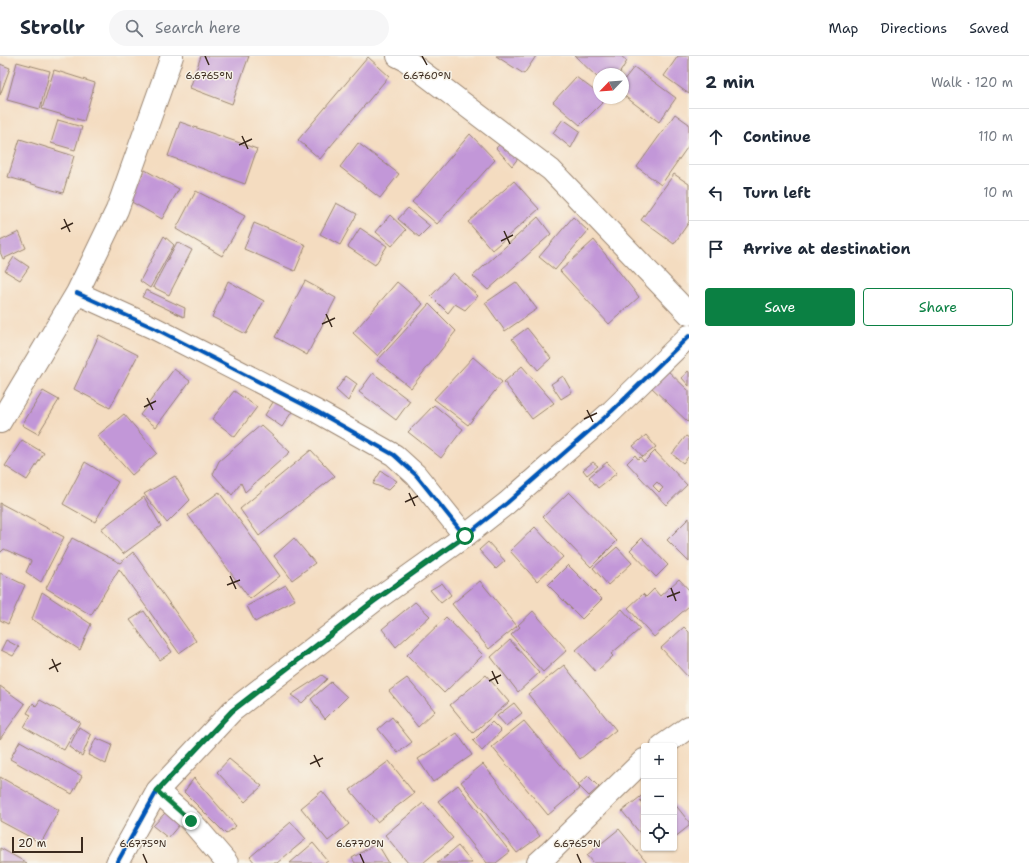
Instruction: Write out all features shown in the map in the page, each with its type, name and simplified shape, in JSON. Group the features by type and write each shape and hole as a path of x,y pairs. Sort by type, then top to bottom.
{"street":[{"path":"0,422 76,293 117,210 172,56"},
{"path":"398,56 406,60 550,170 689,314"},
{"path":"76,293 161,331 316,411 394,454 416,474 465,536"},
{"path":"117,863 157,791 232,711 374,601 465,536 507,503 612,411 689,336"},
{"path":"666,743 689,727"},
{"path":"538,863 641,763"},
{"path":"157,791 191,821 227,863"}],"building":[{"path":"201,56 249,56 232,104 190,88"},
{"path":"496,56 536,56 524,74"},
{"path":"575,56 621,56 627,61 623,68 593,68 593,73"},
{"path":"678,56 689,56 689,94 664,76"},
{"path":"368,57 389,76 320,159 298,140"},
{"path":"17,62 50,71 40,109 7,100"},
{"path":"0,64 10,68 0,95"},
{"path":"634,67 676,98 659,122 629,100 629,73"},
{"path":"54,70 95,83 84,121 42,109"},
{"path":"576,77 593,90 593,104 601,104 580,125 553,102"},
{"path":"675,114 689,124 689,145 661,185 637,167"},
{"path":"563,119 580,131 571,148 553,133"},
{"path":"58,120 82,127 75,150 51,143"},
{"path":"180,122 257,149 245,184 168,156"},
{"path":"470,134 495,160 437,224 412,202"},
{"path":"507,138 522,153 512,166 496,148"},
{"path":"20,139 74,156 63,193 8,177"},
{"path":"358,143 399,174 380,198 340,167"},
{"path":"145,170 179,189 162,219 128,200"},
{"path":"674,174 689,184 689,222 674,244 641,220"},
{"path":"514,181 539,209 492,250 468,222"},
{"path":"196,191 245,216 222,256 176,229"},
{"path":"336,203 357,214 340,245 320,234"},
{"path":"408,208 430,226 419,237 398,219"},
{"path":"390,215 406,230 392,246 376,232"},
{"path":"538,217 551,234 488,290 473,276"},
{"path":"573,217 588,231 555,270 539,257"},
{"path":"254,223 306,245 295,271 244,249"},
{"path":"360,228 387,246 375,265 348,247"},
{"path":"19,232 26,248 3,259 0,252 0,241"},
{"path":"164,236 174,245 150,288 140,281"},
{"path":"594,240 639,297 609,324 560,271"},
{"path":"177,242 192,250 169,295 153,287"},
{"path":"14,257 29,267 20,280 5,271"},
{"path":"453,273 478,296 465,310 455,304 448,313 431,296"},
{"path":"228,281 264,301 246,334 212,317"},
{"path":"305,281 336,298 307,355 275,337"},
{"path":"397,282 423,304 378,356 353,333"},
{"path":"516,282 537,309 505,331 485,303"},
{"path":"146,290 185,308 184,317 142,297"},
{"path":"429,304 456,331 411,388 377,361"},
{"path":"527,328 551,358 538,370 512,339"},
{"path":"99,335 138,355 110,408 74,389"},
{"path":"473,357 502,382 468,425 434,399"},
{"path":"522,366 554,403 532,419 504,382"},
{"path":"174,369 190,381 156,427 140,415"},
{"path":"666,369 689,391 689,423 650,386"},
{"path":"688,371 689,372 689,386 682,378"},
{"path":"373,373 410,401 396,420 359,392"},
{"path":"346,376 357,384 348,401 336,390"},
{"path":"563,376 572,392 561,399 551,384"},
{"path":"43,391 59,400 38,434 22,425"},
{"path":"234,391 257,407 235,437 212,419"},
{"path":"275,399 293,410 282,427 265,415"},
{"path":"434,405 463,429 441,458 408,432"},
{"path":"124,414 157,453 132,475 97,436"},
{"path":"261,425 290,452 245,492 241,483 232,495 213,474 219,461"},
{"path":"646,435 656,447 643,457 633,446"},
{"path":"686,436 689,438 689,456 683,463 672,454"},
{"path":"22,440 44,453 27,480 5,466"},
{"path":"311,450 335,476 259,536 240,509"},
{"path":"655,451 687,485 666,505 627,463 635,455 638,459 640,457 644,462","holes":["657,482 663,488 659,492 653,486"]},
{"path":"85,462 118,482 95,522 63,504"},
{"path":"593,462 598,466 587,475 583,470"},
{"path":"607,462 617,473 598,488 589,477"},
{"path":"381,471 397,481 388,490 373,484"},
{"path":"175,476 190,500 167,523 144,494"},
{"path":"219,492 280,576 250,599 188,515"},
{"path":"569,492 617,541 591,567 543,517"},
{"path":"144,497 161,526 123,554 101,529"},
{"path":"0,503 64,537 41,582 26,572 31,561 4,549 0,553"},
{"path":"689,518 689,562 667,540"},
{"path":"535,527 563,557 537,581 510,551"},
{"path":"72,538 120,563 133,552 196,641 179,653 119,569 91,615 46,588"},
{"path":"294,538 315,563 292,580 274,556"},
{"path":"642,538 668,565 656,577 630,550"},
{"path":"488,542 505,561 496,569 479,550"},
{"path":"617,547 632,563 608,585 593,568"},
{"path":"568,565 602,599 582,619 548,585"},
{"path":"0,573 25,585 8,624 0,620"},
{"path":"679,579 689,590 689,606 654,637 628,608 643,594 646,597 654,589 660,596"},
{"path":"480,581 517,626 489,649 452,604"},
{"path":"442,583 451,595 441,603 430,590"},
{"path":"286,585 295,600 255,622 247,606"},
{"path":"42,592 91,624 80,650 32,619"},
{"path":"415,602 430,616 396,647 382,629"},
{"path":"622,609 640,629 611,654 613,656 596,672 576,650"},
{"path":"144,611 172,652 160,660 130,620"},
{"path":"533,611 567,650 543,672 511,635 520,627 518,625"},
{"path":"446,617 483,655 444,693 407,655"},
{"path":"684,627 689,632 689,678 661,648"},
{"path":"6,640 19,647 13,656 1,650"},
{"path":"510,640 539,673 518,692 491,657"},
{"path":"564,665 616,730 580,759 528,694"},
{"path":"322,675 327,679 302,703 291,695"},
{"path":"486,675 509,702 473,733 450,705"},
{"path":"407,678 435,711 418,727 389,691"},
{"path":"331,682 347,697 325,719 311,699"},
{"path":"0,686 25,704 0,739"},
{"path":"40,700 80,722 64,750 24,727 31,715 27,713 33,703 36,706"},
{"path":"514,703 522,713 506,726 497,716"},
{"path":"392,717 412,742 398,753 378,729"},
{"path":"524,721 580,788 548,815 492,747"},
{"path":"492,722 501,731 482,751 473,741"},
{"path":"79,727 91,735 82,756 69,747"},
{"path":"457,733 472,755 433,782 418,759"},
{"path":"96,738 112,745 106,764 88,755"},
{"path":"20,741 82,776 72,794 10,759"},
{"path":"229,759 262,786 245,802 217,772"},
{"path":"389,761 414,793 377,822 350,790"},
{"path":"483,764 540,836 517,853 461,782"},
{"path":"588,776 599,787 589,796 578,785"},
{"path":"0,777 59,810 41,843 0,821"},
{"path":"194,778 236,826 226,834 184,792"},
{"path":"458,785 510,852 496,863 487,863 438,801"},
{"path":"322,791 349,824 328,841 301,808"},
{"path":"641,796 641,834 622,811"},
{"path":"423,803 453,838 423,863 408,863 385,835"},
{"path":"677,807 689,822 689,826 677,836"},
{"path":"165,813 179,825 168,838 153,826"},
{"path":"291,822 306,839 277,863 255,863 250,857"},
{"path":"619,829 647,863 594,863 587,855"},
{"path":"313,843 328,861 325,863 290,863"},
{"path":"377,843 389,863 355,863 352,858"},
{"path":"458,846 472,863 437,863"},
{"path":"0,848 27,863 0,863"}],"cycle path":[{"path":"77,293 154,328 316,411 394,455 416,475 465,536"},
{"path":"117,863 157,791 232,711 374,601 465,536 507,503 612,411 689,336"}],"route":[{"path":"191,821 157,791 232,711 374,601 465,536"}]}
